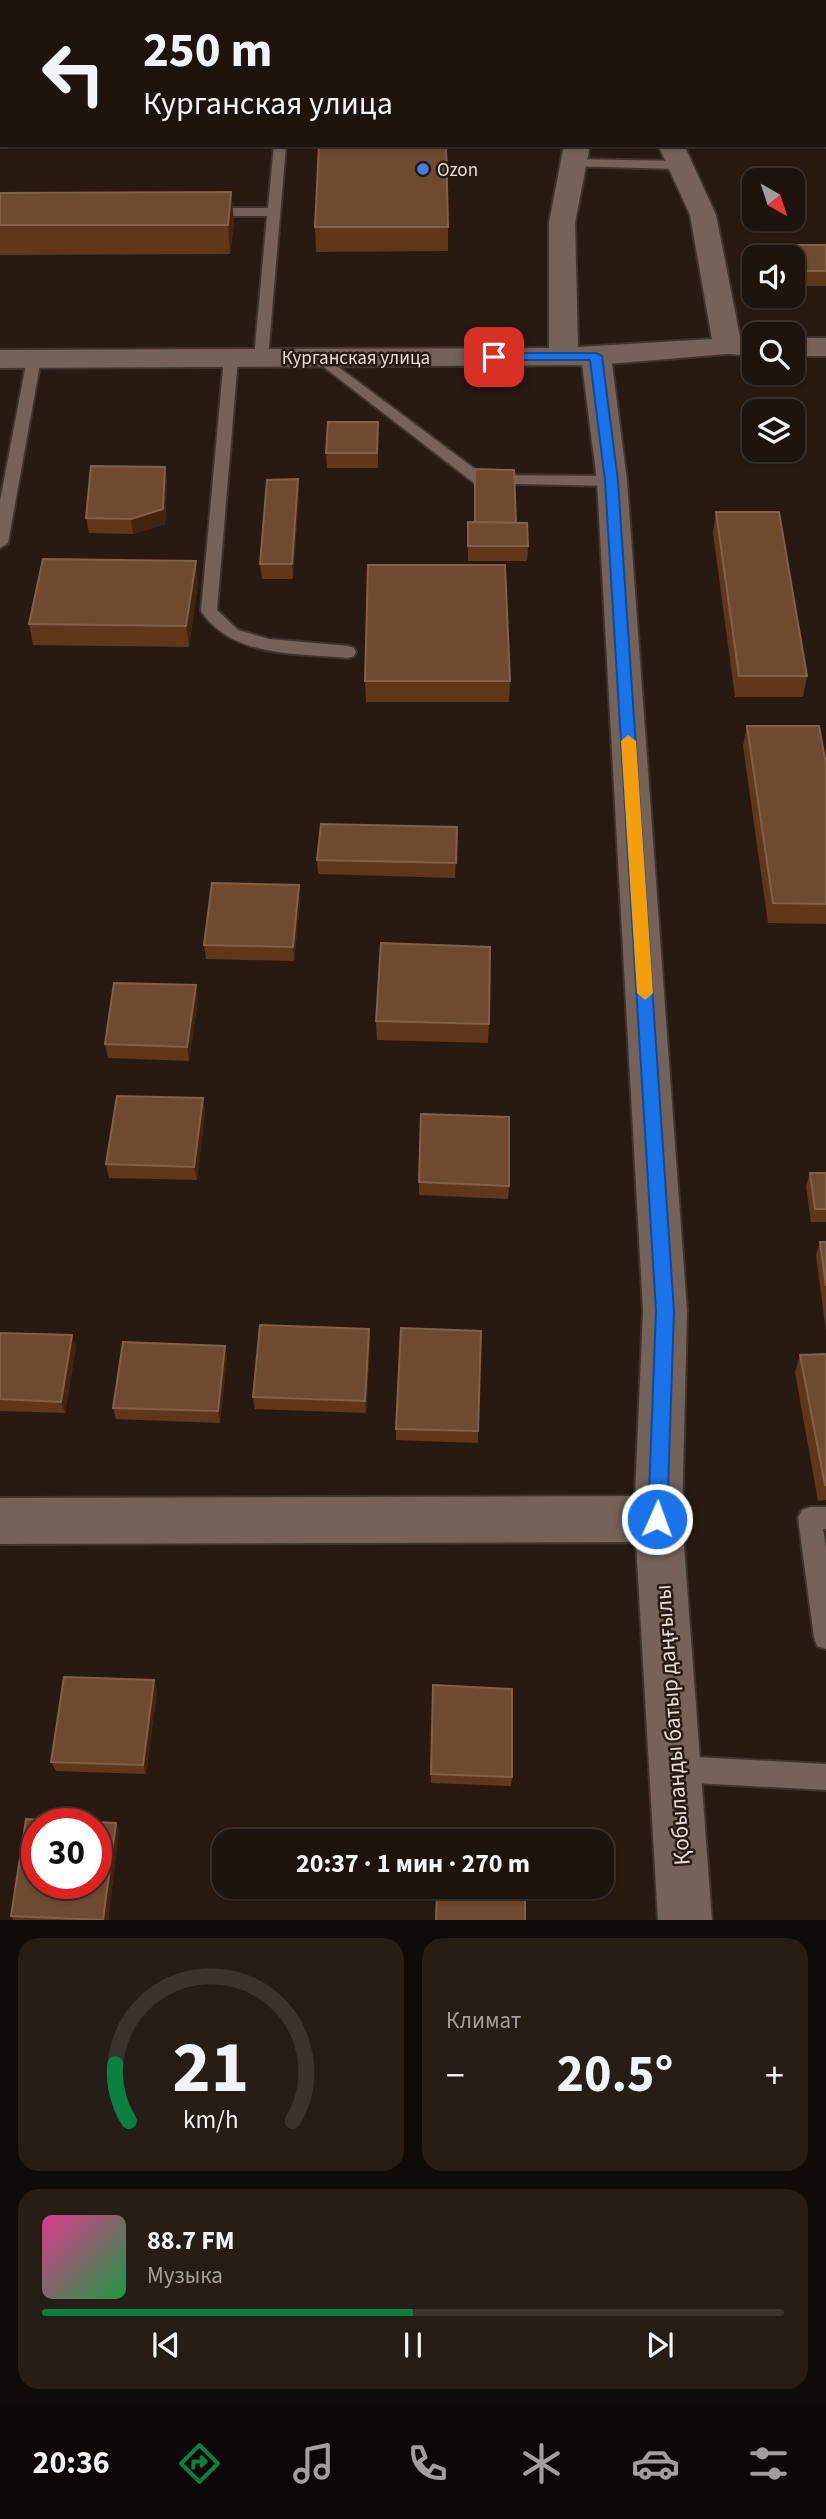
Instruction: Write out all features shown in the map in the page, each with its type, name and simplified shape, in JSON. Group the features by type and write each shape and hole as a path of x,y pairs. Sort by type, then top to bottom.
{"street":[{"name":"Қобыланды батыр даңғылы","path":"575,154 562,223 580,356 612,481 665,1311 657,1519 685,1920"},
{"path":"674,155 703,215 741,347"},
{"name":"Курганская улица","path":"0,359 580,356 741,347"},
{"path":"805,347 826,347"},
{"path":"0,1521 657,1519"}],"lane":[{"path":"261,358 280,147"},
{"path":"575,154 674,155"},
{"path":"192,212 274,212"},
{"path":"231,358 209,611 232,634 269,645 348,652"},
{"path":"321,358 479,480 612,481"},
{"path":"0,543 34,359"},
{"path":"826,1518 810,1518 826,1637"},
{"path":"675,1769 826,1777"}],"building":[{"path":"319,147 446,147 448,227 315,227"},
{"path":"231,192 228,225 0,225 0,193"},
{"path":"805,245 826,245 826,271 805,271"},
{"path":"328,422 378,422 377,453 326,453"},
{"path":"91,466 165,467 163,509 131,519 86,518"},
{"path":"475,469 514,470 516,523 475,522"},
{"path":"298,479 292,564 260,564 267,480"},
{"path":"716,512 779,512 807,676 739,676"},
{"path":"468,522 527,523 528,546 468,546"},
{"path":"43,559 196,561 186,626 29,624"},
{"path":"368,565 505,565 510,681 365,681"},
{"path":"747,726 819,726 826,764 826,904 773,903"},
{"path":"321,824 457,827 456,863 317,860"},
{"path":"212,883 299,885 293,947 204,945"},
{"path":"381,943 490,947 489,1024 376,1021"},
{"path":"114,983 196,985 187,1047 105,1044"},
{"path":"117,1096 203,1098 194,1167 106,1164"},
{"path":"421,1114 509,1117 509,1186 419,1182"},
{"path":"810,1173 826,1173 826,1209 815,1209"},
{"path":"820,1242 826,1242 826,1286"},
{"path":"260,1325 369,1329 365,1401 253,1397"},
{"path":"401,1328 481,1331 478,1431 396,1429"},
{"path":"0,1333 72,1335 61,1402 0,1399"},
{"path":"123,1342 225,1346 218,1411 113,1408"},
{"path":"826,1354 826,1485 825,1485 800,1355"},
{"path":"64,1677 154,1680 143,1765 51,1762"},
{"path":"433,1685 512,1689 512,1777 431,1774"},
{"path":"112,1823 116,1823 112,1853"},
{"path":"21,1851 21,1899 106,1899 103,1920 11,1916"},
{"path":"437,1899 525,1899 525,1920 436,1920"}],"slow traffic":[{"path":"628,741 645,993"}],"place":[{"name":"Ozon","path":"423,169"}],"route":[{"path":"494,357 596,356 612,481 665,1311 657,1519"}]}
